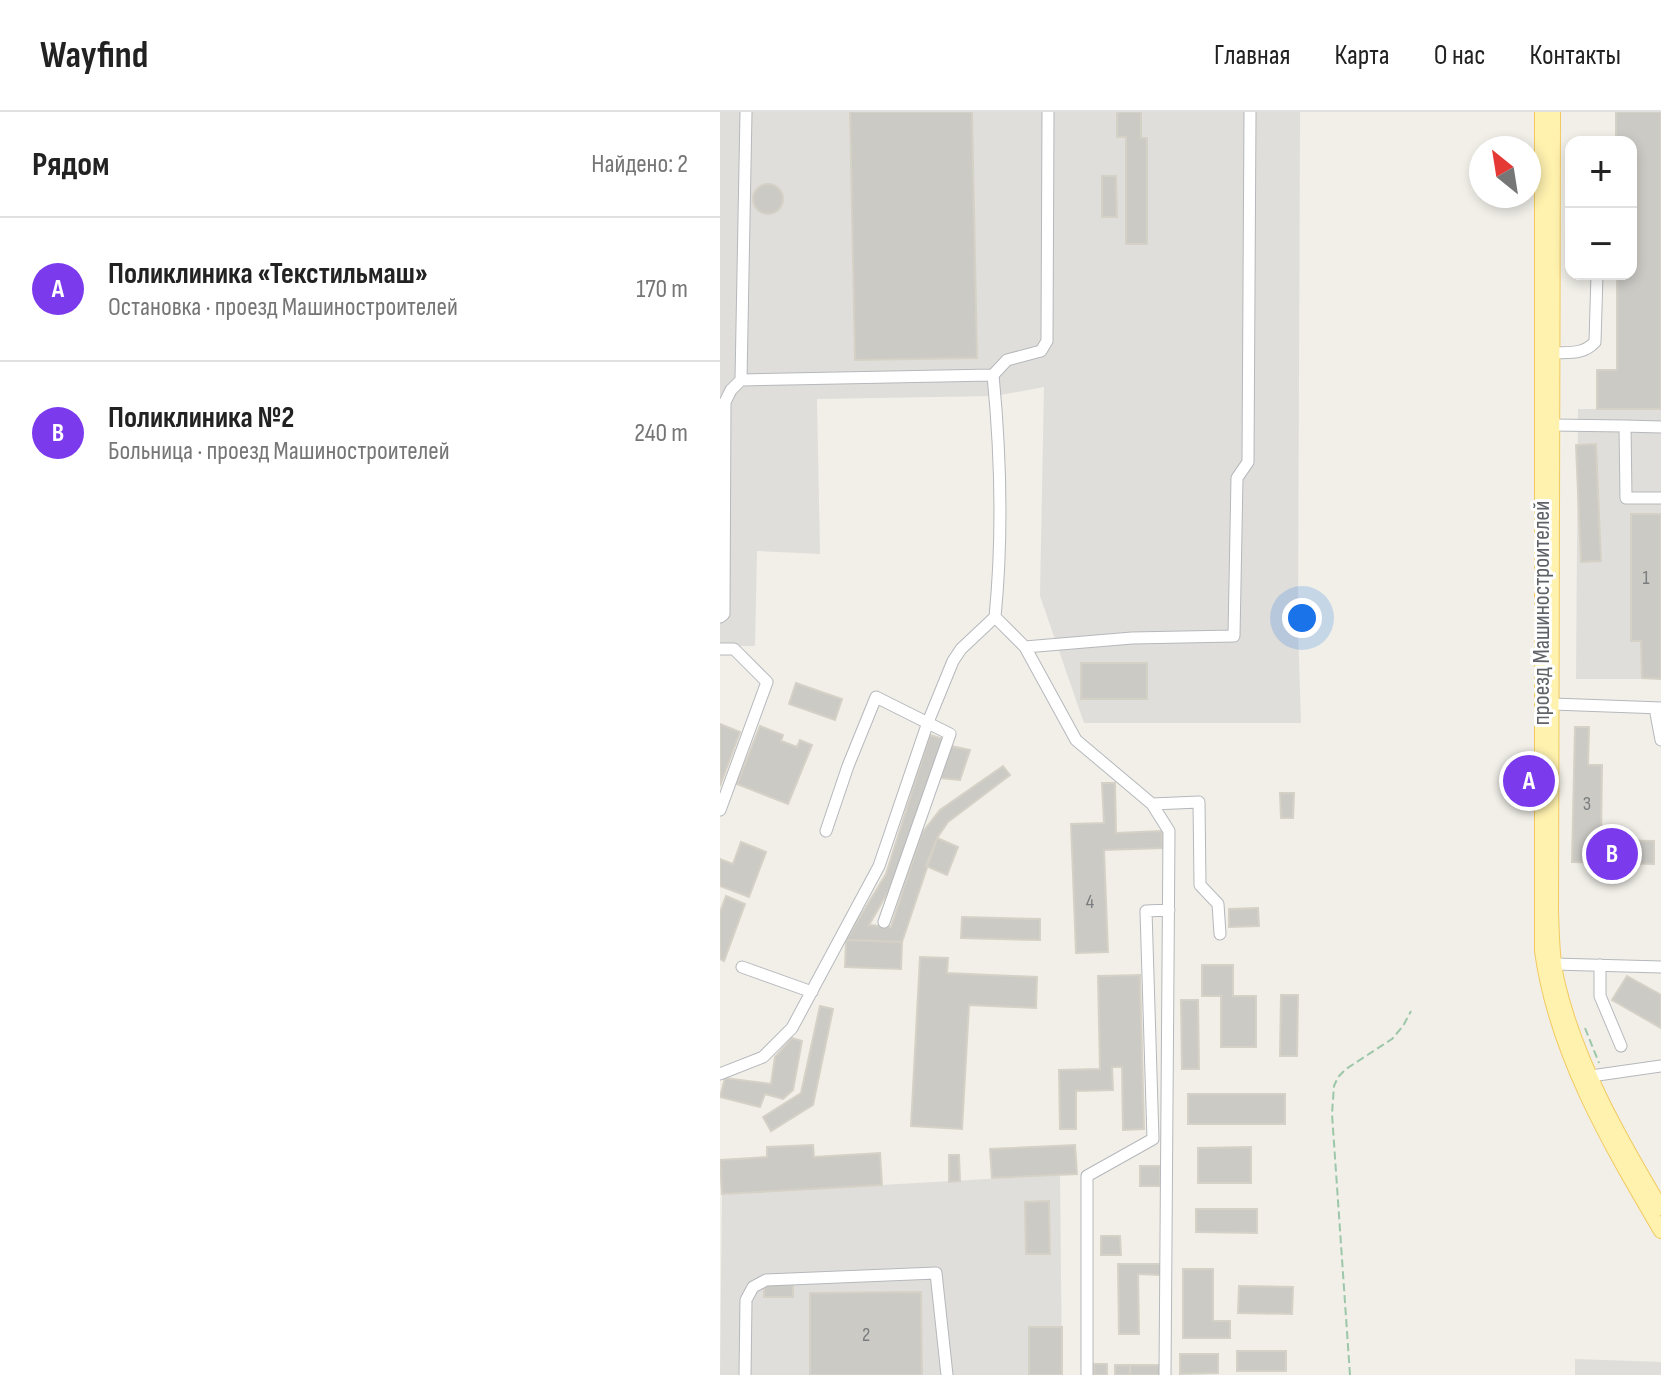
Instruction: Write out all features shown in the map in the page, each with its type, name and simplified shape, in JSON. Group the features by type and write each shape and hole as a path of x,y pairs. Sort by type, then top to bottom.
{"main road":[{"name":"проезд Машиностроителей","path":"1542,112 1547,704 1554,964 1566,1013 1597,1075 1610,1118 1661,1208"},
{"name":"проезд Машиностроителей","path":"1546,425 1552,353 1553,112"},
{"name":"проезд Машиностроителей","path":"1547,704 1540,913 1546,984 1590,1103 1613,1150 1661,1231"}],"lane":[{"path":"741,380 746,112"},
{"path":"720,617 724,614 725,402 741,380 993,375 1007,360 1041,351 1047,341 1048,112"},
{"path":"1025,647 1132,638 1234,636 1237,478 1248,462 1250,112"},
{"path":"1552,353 1580,353 1595,342 1597,280"},
{"path":"720,1074 763,1057 792,1028 879,866 928,722 953,661 961,649 995,617 1001,556 1002,496 993,375"},
{"path":"1546,425 1661,427"},
{"path":"1625,426 1626,498 1661,498"},
{"path":"995,617 1025,647 1076,740 1152,804 1169,831 1165,1375"},
{"path":"720,649 734,649 767,682 720,810"},
{"path":"826,831 876,697 950,734 884,922"},
{"path":"1547,704 1658,708 1661,740"},
{"path":"1152,804 1199,802 1200,885 1218,904 1220,934"},
{"path":"1087,1375 1087,1176 1153,1139 1146,911 1169,910"},
{"path":"1554,964 1661,967"},
{"path":"1600,965 1600,996 1621,1046"},
{"path":"742,967 812,992"},
{"path":"1597,1075 1661,1066"},
{"path":"745,1375 746,1300 753,1287 766,1280 936,1273 947,1375"}],"path":[{"path":"1350,1375 1332,1114 1334,1086 1346,1069 1392,1039 1411,1011"},
{"path":"1584,1024 1597,1075"}],"shaded area":[{"path":"720,112 1300,112 1298,629 1301,723 1084,723 1040,596 1044,387 995,396 817,399 820,554 757,551 755,646 720,646"},
{"path":"1661,112 1661,679 1576,679 1578,409 1597,409 1597,370 1617,369 1617,280 1637,280 1637,136"},
{"path":"1060,1175 1062,1375 720,1375 722,1194"},
{"path":"1575,1359 1661,1362 1661,1375 1575,1375"}],"building":[{"path":"850,112 972,112 977,358 855,360"},
{"path":"1117,112 1141,112 1141,138 1147,138 1147,244 1126,244 1126,137 1117,137"},
{"path":"1616,112 1661,112 1661,409 1597,409 1597,370 1617,370 1617,280 1637,280 1637,136 1616,136"},
{"path":"1102,176 1116,176 1117,217 1102,217"},
{"path":"768,184 779,188 783,199 779,210 768,214 757,210 753,199 757,188"},
{"path":"1596,444 1601,561 1581,562 1576,445"},
{"path":"1631,514 1661,514 1661,679 1642,678 1641,641 1631,641"},
{"path":"1081,663 1147,663 1147,699 1081,699"},
{"path":"796,683 842,699 835,720 789,704"},
{"path":"720,724 740,732 720,786"},
{"path":"760,726 783,735 781,741 797,747 800,740 812,745 788,804 737,784"},
{"path":"1575,727 1589,727 1588,765 1602,765 1601,840 1654,841 1654,864 1572,862"},
{"path":"930,735 943,739 896,878 869,925 891,927 922,833 940,810 1003,766 1010,775 948,822 937,838 902,942 846,940 886,874"},
{"path":"951,746 970,750 960,780 939,778"},
{"path":"1102,783 1115,783 1116,833 1162,831 1163,848 1104,850 1108,952 1076,953 1071,824 1104,823"},
{"path":"1280,793 1294,793 1293,818 1281,818"},
{"path":"937,838 958,847 947,875 926,866"},
{"path":"741,842 766,852 749,897 720,886 720,859 733,864"},
{"path":"726,896 745,904 724,961 720,959 720,912"},
{"path":"1258,908 1259,926 1229,927 1229,909"},
{"path":"962,917 1040,919 1040,940 961,938"},
{"path":"846,940 902,942 901,969 845,967"},
{"path":"920,957 948,958 947,973 1037,977 1036,1008 969,1005 962,1129 911,1126"},
{"path":"1202,965 1233,965 1233,996 1256,996 1256,1047 1221,1047 1221,996 1202,996"},
{"path":"1140,975 1144,1129 1123,1130 1122,1067 1112,1067 1113,1090 1076,1091 1076,1129 1060,1129 1059,1070 1100,1069 1098,976"},
{"path":"1627,976 1661,995 1661,1028 1612,1000"},
{"path":"1281,995 1298,995 1297,1056 1280,1056"},
{"path":"1181,1000 1198,1000 1199,1069 1182,1069"},
{"path":"820,1006 833,1009 813,1105 771,1131 763,1117 801,1093"},
{"path":"792,1038 802,1041 793,1090 783,1099 765,1094 760,1107 720,1097 725,1078 771,1084 775,1057"},
{"path":"1188,1094 1285,1094 1285,1124 1188,1124"},
{"path":"813,1145 814,1157 880,1153 882,1185 722,1194 720,1160 767,1157 767,1147"},
{"path":"1075,1145 1077,1174 992,1178 990,1149"},
{"path":"1251,1147 1251,1183 1198,1183 1198,1148"},
{"path":"949,1155 959,1155 960,1181 949,1182"},
{"path":"1140,1166 1160,1166 1160,1186 1140,1186"},
{"path":"1049,1201 1050,1254 1026,1254 1025,1202"},
{"path":"1196,1209 1257,1209 1257,1233 1196,1232"},
{"path":"1101,1236 1120,1236 1121,1255 1101,1255"},
{"path":"1118,1264 1161,1264 1161,1275 1138,1274 1139,1334 1119,1334"},
{"path":"1183,1269 1213,1269 1213,1321 1230,1321 1230,1338 1183,1338"},
{"path":"764,1285 793,1285 793,1297 764,1297"},
{"path":"1239,1286 1293,1287 1292,1314 1238,1313"},
{"path":"921,1292 922,1375 810,1375 810,1293"},
{"path":"1029,1327 1062,1327 1062,1375 1029,1375"},
{"path":"1237,1351 1286,1351 1286,1371 1237,1371"},
{"path":"1180,1354 1218,1354 1218,1373 1180,1374"},
{"path":"1094,1364 1107,1364 1107,1375 1094,1375"},
{"path":"1115,1365 1130,1365 1130,1375 1115,1375"},
{"path":"1130,1365 1160,1365 1160,1375 1130,1375"}],"place":[{"name":"Поликлиника «Текстильмаш»","path":"1529,781"},
{"name":"Поликлиника №2","path":"1612,854"}]}
